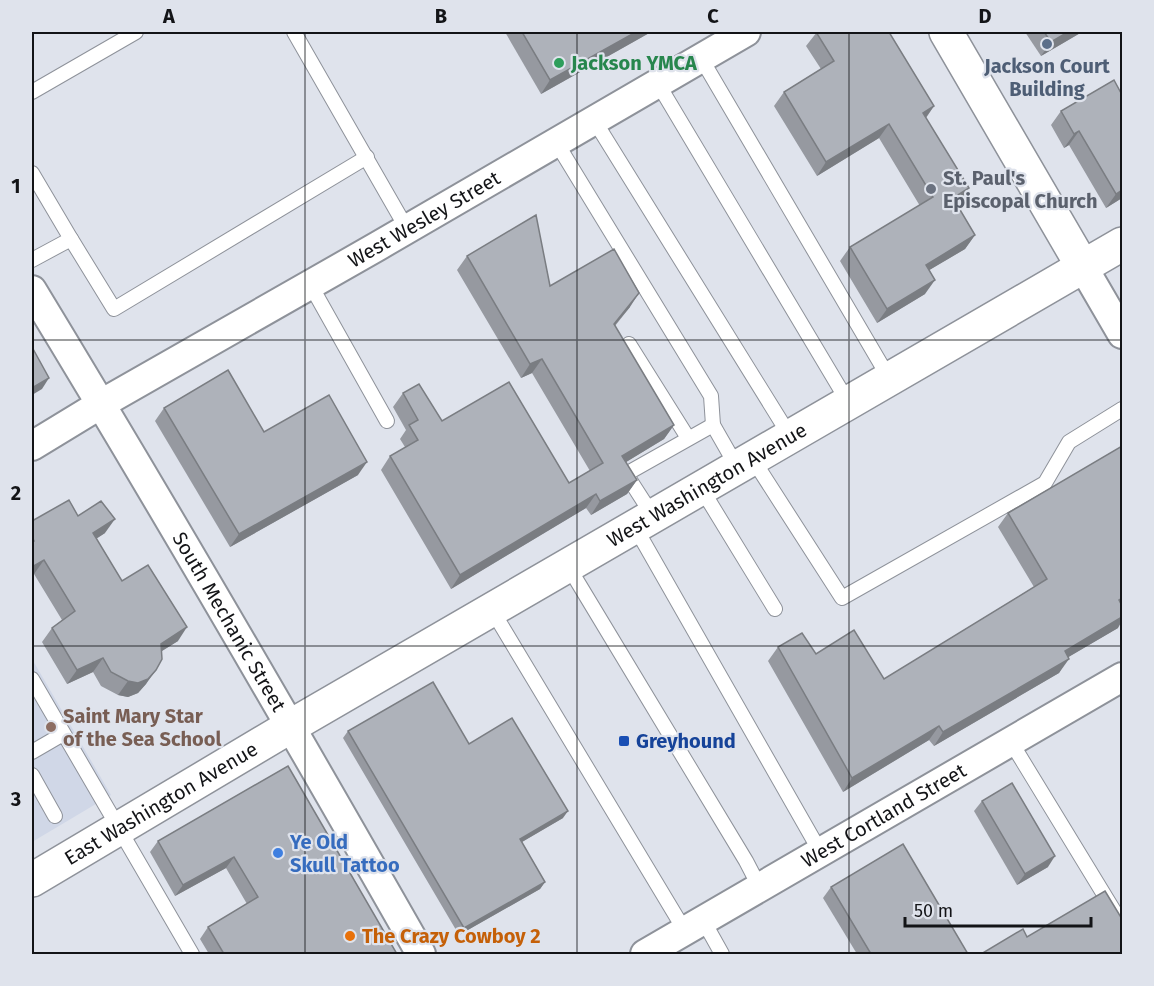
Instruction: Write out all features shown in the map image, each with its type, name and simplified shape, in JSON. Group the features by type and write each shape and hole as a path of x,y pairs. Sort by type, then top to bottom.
{"main road":[{"path":"946,32 1083,267"},
{"name":"West Washington Avenue","path":"291,726 1122,244"},
{"name":"East Washington Avenue","path":"32,880 291,726"}],"street":[{"name":"West Wesley Street","path":"32,446 746,32"},
{"path":"1083,267 1122,334"},
{"name":"South Mechanic Street","path":"32,290 291,726 421,954"},
{"name":"West Cortland Street","path":"645,954 1122,677"}],"lane":[{"path":"32,92 136,32"},
{"path":"294,32 408,229"},
{"path":"701,58 889,378"},
{"path":"657,82 848,402"},
{"path":"594,120 790,436"},
{"path":"556,142 711,396 713,425 745,463 842,598 1045,483 1069,442 1122,409"},
{"path":"32,172 114,309 367,157"},
{"path":"32,260 71,239"},
{"path":"310,284 387,421"},
{"path":"628,344 688,438"},
{"path":"713,425 626,474 644,521 821,853"},
{"path":"701,488 775,609"},
{"path":"568,566 746,861 760,888"},
{"path":"492,610 694,926 722,954"},
{"path":"32,679 192,954"},
{"path":"32,752 63,734"},
{"path":"1011,742 1122,924"},
{"path":"32,775 55,816"}],"shaded area":[{"name":"Saint Mary Star of the Sea School","path":"32,659 111,795 32,842"}],"building":[{"name":"Jackson YMCA","path":"522,32 636,32 550,80"},
{"name":"St. Paul's Episcopal Church","path":"816,32 889,32 934,106 923,113 969,188 953,198 975,235 926,265 935,280 887,309 850,247 933,197 889,124 826,162 784,92 834,61"},
{"path":"1044,32 1068,32 1051,42"},
{"path":"1114,80 1122,95 1122,190 1116,194 1079,131 1074,134 1061,111"},
{"path":"536,215 550,286 614,249 639,293 614,324 674,425 622,456 637,480 600,501 596,494 460,575 390,456 418,440 409,425 418,420 403,393 419,384 442,421 509,382 569,483 603,463 542,359 530,364 467,256"},
{"path":"32,347 49,378 32,388"},
{"path":"228,370 264,432 329,395 367,462 239,534 164,408"},
{"path":"1122,446 1122,598 1119,600 1122,606 1122,617 1065,651 1069,659 943,732 939,726 852,778 778,647 802,633 816,654 854,630 884,679 1047,579 1008,513"},
{"path":"69,500 78,516 101,501 115,519 93,533 122,581 148,565 187,627 161,644 162,659 148,679 138,683 128,681 111,672 103,658 77,670 52,628 75,611 44,560 32,567 32,543 34,541 32,521"},
{"path":"433,682 469,744 512,718 568,811 520,839 545,882 464,928 348,731"},
{"path":"288,766 397,954 224,954 208,927 258,897 234,857 183,885 158,841"},
{"path":"1012,783 1055,856 1025,874 982,801"},
{"path":"903,844 968,954 871,954 831,887"},
{"path":"1105,891 1122,919 1122,954 981,954 1023,929 1027,937"}],"place":[{"name":"Jackson Court Building","path":"1047,44"},
{"name":"Jackson YMCA","path":"559,63"},
{"name":"St. Paul's Episcopal Church","path":"931,189"},
{"name":"Saint Mary Star of the Sea School","path":"51,727"},
{"name":"Greyhound","path":"624,741"},
{"name":"Ye Old Skull Tattoo","path":"278,853"},
{"name":"The Crazy Cowboy 2","path":"350,936"}]}
